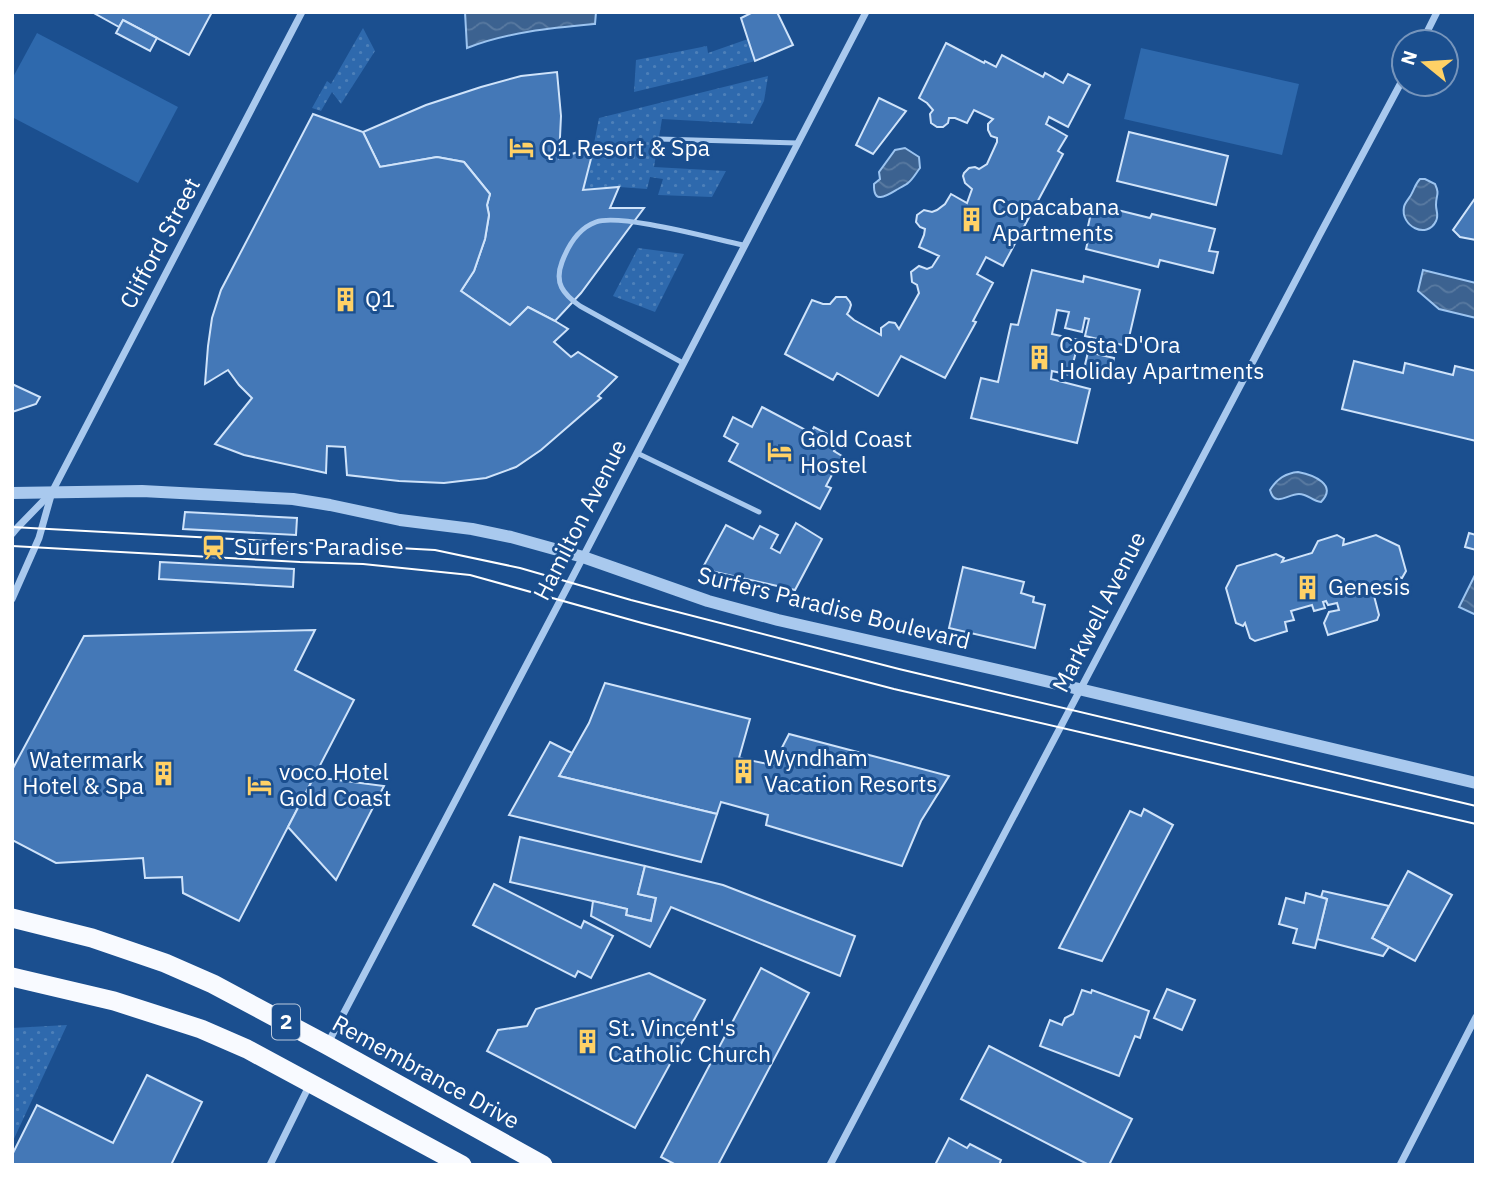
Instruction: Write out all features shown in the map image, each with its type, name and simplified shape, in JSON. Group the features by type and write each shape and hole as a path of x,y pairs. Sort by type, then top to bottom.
{"highway":[{"name":"Remembrance Drive","path":"12,918 92,938 165,963 235,995 543,1165"},
{"name":"2","path":"12,977 114,1000 201,1029 311,1082 462,1165"}],"street":[{"name":"Clifford Street","path":"12,599 39,538 52,492 302,12"},
{"name":"Hamilton Avenue","path":"327,1045 866,12"},
{"path":"1429,28 1437,12"},
{"name":"Markwell Avenue","path":"830,1165 1393,98"},
{"name":"Surfers Paradise Boulevard","path":"12,494 142,491 302,500 400,520 472,529 583,557 708,601 778,620 1476,783"},
{"name":"Clifford Street","path":"12,534 52,492"},
{"path":"1400,1165 1476,1017"},
{"path":"270,1165 311,1082"}],"lane":[{"path":"659,139 797,143"},
{"path":"683,363 568,297 559,283 559,270 565,254 586,227 597,221 610,219 743,246"},
{"path":"637,453 759,512"}],"shaded area":[{"path":"363,28 375,51 341,104 332,92 321,111 312,108 327,81 331,84"},
{"path":"37,33 178,107 138,183 12,117 12,79"},
{"path":"748,39 755,61 634,92 636,60 707,46 708,53"},
{"path":"1141,48 1299,84 1282,155 1124,119"},
{"path":"768,76 764,101 752,124 662,119 654,167 726,171 712,197 658,195 663,179 650,177 647,189 619,187 583,190 599,118"},
{"path":"638,248 684,254 655,312 613,296"},
{"path":"67,1025 12,1143 12,1028"}],"water":[{"path":"465,12 596,12 595,24 514,34 467,48"},
{"path":"905,148 919,157 920,168 907,184 879,197 874,191 874,184 880,179 879,172 895,150"},
{"path":"1420,179 1435,184 1438,193 1436,221 1427,230 1410,225 1404,214 1405,205"},
{"path":"1423,270 1476,283 1476,318 1439,309 1418,291"},
{"path":"1298,472 1322,482 1327,491 1321,502 1302,494 1282,499 1272,495 1270,490 1278,480"},
{"path":"1476,573 1476,615 1459,607"}],"building":[{"path":"92,12 212,12 189,55 123,20 119,27"},
{"path":"753,12 777,12 793,45 755,61 741,18"},
{"path":"123,20 157,38 150,51 116,33"},
{"name":"Copacabana Apartments","path":"946,43 996,67 1002,55 1043,77 1045,73 1063,83 1068,74 1090,85 1068,127 1049,117 1046,124 1067,136 1058,151 1063,154 1003,266 986,257 977,274 993,283 973,321 976,322 945,378 901,356 878,396 837,373 833,380 785,354 812,300 830,304 836,297 846,297 851,305 847,314 854,320 881,335 881,328 889,322 895,323 899,329 919,293 917,285 912,282 911,272 919,266 927,269 932,267 939,256 919,247 925,229 916,222 917,215 924,210 937,210 951,194 967,203 972,189 965,183 964,173 969,168 979,169 987,164 997,138 991,136 988,130 988,124 993,119 974,110 967,123 949,118 943,127 931,123 930,114 933,110 919,98"},
{"path":"557,72 561,116 559,158 594,147 583,190 619,187 610,208 644,208 581,293 555,321 528,307 510,325 461,291 474,271 485,239 490,194 464,162 437,157 380,167 363,132 426,105 481,87 521,76"},
{"path":"879,98 906,111 873,154 856,145"},
{"name":"Q1","path":"313,114 363,132 380,167 437,157 464,162 490,194 485,239 474,271 461,291 510,325 528,307 555,321 568,329 554,342 571,357 578,352 617,377 598,396 601,398 541,450 516,467 486,478 444,483 399,481 347,475 345,447 327,446 326,473 244,455 215,444 252,398 228,370 205,384 212,318 221,290"},
{"path":"1129,132 1228,156 1216,205 1117,181"},
{"path":"1476,197 1476,240 1460,237 1453,230"},
{"path":"1093,204 1150,218 1152,214 1215,229 1209,251 1218,252 1213,273 1160,260 1158,267 1086,249 1089,236 1086,235"},
{"name":"Costa D'Ora Holiday Apartments","path":"1032,270 1083,282 1084,276 1140,290 1127,346 1085,336 1089,319 1085,318 1082,332 1065,328 1069,312 1057,310 1052,334 1079,340 1070,375 1052,371 1051,379 1090,389 1077,443 971,418 981,378 998,382 1011,324 1018,325"},
{"path":"1088,352 1114,358 1110,376 1084,369"},
{"path":"1354,361 1403,373 1405,363 1453,375 1455,366 1476,371 1476,441 1342,409"},
{"path":"12,384 40,397 36,404 12,412"},
{"path":"762,407 811,433 814,427 839,440 834,451 842,456 826,486 831,488 820,509 729,461 738,444 724,436 733,417 752,427"},
{"path":"185,512 297,518 296,535 183,529"},
{"path":"796,523 822,539 795,590 702,569 726,525 753,539 760,526 778,535 771,548 780,553"},
{"path":"1469,533 1476,535 1476,550 1465,547"},
{"name":"Genesis","path":"1337,535 1344,539 1343,545 1376,535 1399,546 1406,571 1402,578 1398,577 1394,586 1373,592 1379,615 1377,620 1328,635 1324,623 1329,612 1339,610 1337,603 1328,605 1326,601 1323,602 1325,608 1314,611 1312,605 1291,611 1294,620 1285,622 1287,631 1255,641 1250,638 1245,623 1243,626 1236,623 1226,588 1237,566 1276,554 1284,558 1282,562 1312,553 1318,541"},
{"path":"160,562 294,569 293,587 159,579"},
{"path":"963,567 1024,582 1021,593 1034,597 1033,602 1045,605 1035,648 949,628"},
{"name":"Watermark Hotel & Spa","path":"315,630 295,670 354,700 239,921 183,893 182,877 145,878 143,858 56,863 12,840 12,770 84,636"},
{"name":"Wyndham Vacation Resorts","path":"605,683 750,719 739,758 773,765 789,734 949,776 921,821 902,866 766,825 768,815 721,802 717,814 559,776 589,723"},
{"path":"550,742 572,753 559,776 717,814 701,862 509,815"},
{"path":"314,777 384,786 336,880 288,827"},
{"path":"1144,809 1173,825 1102,961 1059,948 1130,811 1141,816"},
{"path":"520,837 645,866 638,894 656,898 651,921 626,915 627,909 510,882"},
{"path":"645,866 723,885 855,936 840,976 671,907 650,947 591,916 593,901 627,909 626,915 651,921 656,898 638,894"},
{"path":"1408,871 1452,895 1415,961 1372,938"},
{"path":"494,884 581,928 584,921 613,936 591,978 578,971 575,977 473,925"},
{"path":"1323,891 1389,906 1372,938 1389,947 1383,956 1317,939 1327,899 1321,897"},
{"path":"1306,893 1327,899 1315,948 1293,943 1297,929 1279,924 1286,898 1304,903"},
{"path":"761,968 809,993 718,1165 676,1165 661,1157"},
{"name":"St. Vincent's Catholic Church","path":"649,973 705,1000 635,1128 487,1051 498,1030 527,1026 536,1009"},
{"path":"1167,989 1195,1000 1182,1030 1154,1018"},
{"path":"1082,990 1091,993 1092,990 1149,1011 1140,1038 1135,1036 1119,1076 1040,1046 1050,1020 1062,1025 1065,1018 1073,1014"},
{"path":"989,1046 1132,1119 1109,1165 1089,1165 961,1099"},
{"path":"147,1075 202,1102 171,1165 12,1165 12,1155 37,1105 113,1143"},
{"path":"949,1138 967,1148 970,1144 1001,1160 999,1165 935,1165"}],"tram line":[{"path":"12,527 435,550 520,568 631,600 899,669 1476,806"},
{"path":"12,546 363,564 470,575 894,689 1476,824"}],"place":[{"name":"Q1 Resort & Spa","path":"521,148"},
{"name":"Copacabana Apartments","path":"972,220"},
{"name":"Q1","path":"345,299"},
{"name":"Costa D'Ora Holiday Apartments","path":"1039,358"},
{"name":"Gold Coast Hostel","path":"780,452"},
{"name":"Surfers Paradise","path":"214,547"},
{"name":"Genesis","path":"1308,587"},
{"name":"Wyndham Vacation Resorts","path":"744,771"},
{"name":"Watermark Hotel & Spa","path":"164,773"},
{"name":"voco Hotel Gold Coast","path":"259,785"},
{"name":"St. Vincent's Catholic Church","path":"588,1041"}]}
